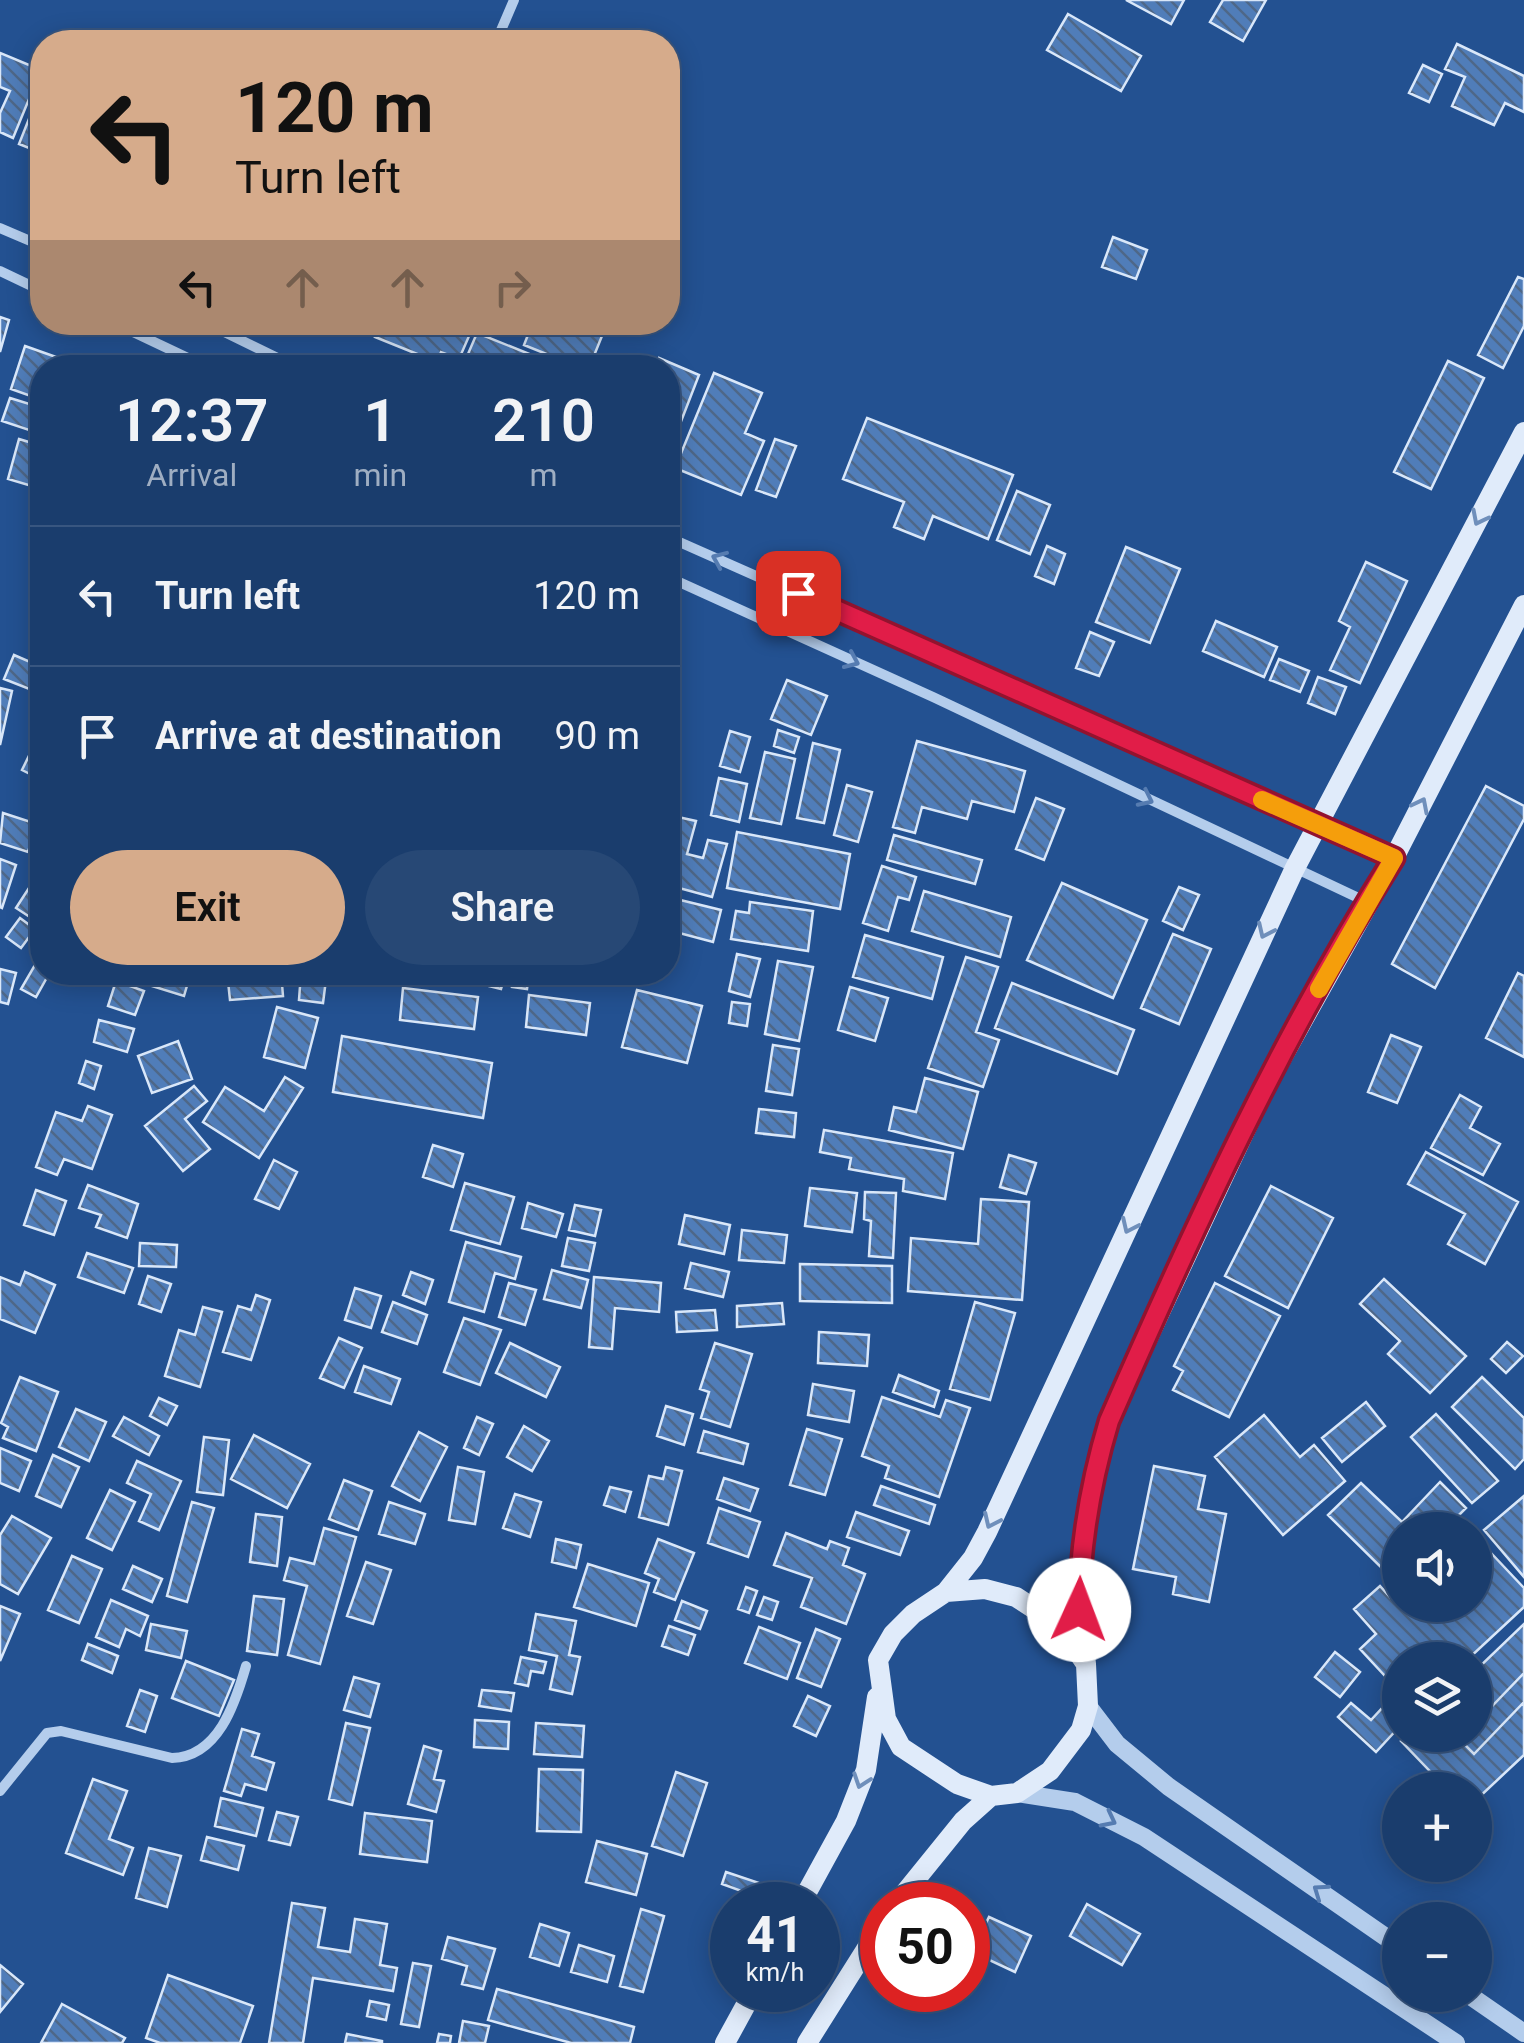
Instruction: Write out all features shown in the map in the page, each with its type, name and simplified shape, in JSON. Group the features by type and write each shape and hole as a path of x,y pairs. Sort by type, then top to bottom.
{"main road":[{"path":"1524,432 1294,870 987,1532 973,1558 946,1592 913,1614 893,1634 878,1660 886,1719 901,1746 957,1784 992,1796 1017,1793 1050,1771 1081,1730 1088,1706 1079,1610 1083,1524 1093,1472 1109,1421 1265,1088 1394,858 1524,605"},
{"path":"946,1592 986,1589 1016,1597 1059,1625 1086,1664"},
{"path":"813,1882 846,1821 866,1770 879,1685"},
{"path":"914,1882 963,1821 992,1796"},
{"path":"807,2043 860,1959"},
{"path":"725,2043 742,2012"}],"street":[{"path":"501,30 514,0"},
{"path":"0,228 30,241"},
{"path":"0,271 30,285"},
{"path":"139,335 182,355"},
{"path":"231,335 271,355"},
{"path":"680,542 1394,858"},
{"path":"680,583 933,697 1367,902"},
{"path":"0,1791 47,1733 61,1731 186,1758 214,1740 246,1666"},
{"path":"1088,1706 1117,1744 1169,1787 1382,1935"},
{"path":"1017,1793 1075,1802 1144,1838 1456,2043"},
{"path":"1492,2011 1524,2033"}],"building":[{"path":"1126,0 1184,0 1171,24"},
{"path":"1223,0 1266,0 1243,41 1210,22"},
{"path":"1068,14 1141,56 1121,91 1047,50"},
{"path":"1457,44 1524,76 1524,112 1505,103 1494,125 1452,106 1465,77 1445,69"},
{"path":"0,53 30,65 30,97 13,138 0,132 0,113 10,91 0,87"},
{"path":"1423,65 1442,74 1429,102 1409,93"},
{"path":"30,116 30,148 19,144"},
{"path":"1113,237 1147,250 1136,279 1102,267"},
{"path":"1518,277 1524,279 1524,326 1503,368 1478,355"},
{"path":"0,317 9,320 0,352"},
{"path":"470,335 461,355 441,352 420,355 375,337"},
{"path":"476,335 482,335 532,355 468,355"},
{"path":"528,335 602,335 594,355 549,355 524,345"},
{"path":"25,346 50,355 30,355 30,396 11,389"},
{"path":"1448,361 1484,378 1431,489 1394,472"},
{"path":"680,367 699,375 680,424"},
{"path":"714,373 762,393 745,433 764,441 741,495 680,470 680,456"},
{"path":"10,398 30,404 29,430 2,421"},
{"path":"867,418 1013,475 988,539 933,516 924,539 894,527 904,502 843,479"},
{"path":"19,439 30,442 30,485 8,479"},
{"path":"775,439 796,446 776,497 756,490"},
{"path":"1017,491 1050,505 1030,554 997,540"},
{"path":"1047,546 1065,554 1054,584 1035,576"},
{"path":"1126,547 1180,569 1150,643 1096,622"},
{"path":"1366,562 1407,581 1360,683 1330,670 1350,627 1339,621"},
{"path":"1216,621 1277,647 1264,677 1203,651"},
{"path":"1090,632 1114,642 1099,676 1076,668"},
{"path":"14,655 30,662 30,689 4,679"},
{"path":"1279,659 1309,671 1300,692 1270,680"},
{"path":"1318,677 1346,687 1335,714 1308,703"},
{"path":"787,680 827,696 811,735 771,719"},
{"path":"0,688 12,691 0,745"},
{"path":"778,730 799,737 794,753 774,746"},
{"path":"730,731 750,737 740,772 720,766"},
{"path":"917,741 1025,771 1014,812 972,801 967,819 922,807 915,833 893,827"},
{"path":"813,743 840,750 824,823 797,818"},
{"path":"765,752 795,759 781,824 750,818"},
{"path":"30,754 30,774 22,770"},
{"path":"719,778 747,784 739,822 711,815"},
{"path":"847,785 872,792 858,842 834,835"},
{"path":"1486,786 1524,806 1524,819 1435,988 1392,964"},
{"path":"1036,798 1064,809 1044,860 1016,849"},
{"path":"3,813 30,822 28,852 0,843"},
{"path":"680,817 696,821 687,854 703,858 708,840 727,844 712,897 680,888"},
{"path":"737,832 850,854 840,909 727,888"},
{"path":"894,835 982,860 975,884 887,860"},
{"path":"0,859 16,865 2,908 0,907"},
{"path":"882,866 916,877 909,900 898,897 888,931 863,923"},
{"path":"1062,883 1147,920 1113,998 1027,960"},
{"path":"30,886 30,917 16,908"},
{"path":"1179,887 1199,895 1183,930 1163,921"},
{"path":"924,891 1011,917 1000,957 912,931"},
{"path":"680,900 721,910 713,942 680,933"},
{"path":"750,902 813,911 808,951 731,939 736,911 749,913"},
{"path":"20,918 30,925 30,936 21,948 6,937"},
{"path":"1173,934 1211,949 1179,1024 1141,1008"},
{"path":"865,935 943,957 932,999 853,977"},
{"path":"737,954 760,959 750,997 729,991"},
{"path":"966,957 998,967 976,1032 999,1040 983,1087 928,1068"},
{"path":"778,961 813,967 799,1041 765,1034"},
{"path":"0,969 16,973 8,1004 0,1002"},
{"path":"1518,973 1524,976 1524,1057 1486,1038"},
{"path":"30,974 30,985 43,985 36,997 21,989"},
{"path":"1012,983 1134,1030 1117,1074 995,1028"},
{"path":"115,985 144,991 135,1015 108,1006"},
{"path":"148,985 187,985 184,996"},
{"path":"228,985 282,985 283,996 230,1000"},
{"path":"293,985 325,985 323,1003 299,1000 300,986"},
{"path":"850,987 888,998 875,1041 838,1030"},
{"path":"403,988 478,997 474,1029 400,1020"},
{"path":"637,990 702,1006 687,1063 622,1047"},
{"path":"529,995 590,1003 586,1035 526,1027"},
{"path":"732,1002 750,1004 747,1026 729,1023"},
{"path":"277,1007 318,1018 305,1068 264,1057"},
{"path":"99,1020 134,1029 127,1052 94,1042"},
{"path":"1391,1035 1421,1047 1397,1103 1368,1092"},
{"path":"342,1036 492,1063 483,1118 333,1092"},
{"path":"178,1041 192,1079 152,1093 138,1056"},
{"path":"773,1045 799,1049 792,1095 766,1091"},
{"path":"86,1061 101,1066 94,1089 79,1083"},
{"path":"285,1077 303,1088 259,1158 203,1122 225,1087 264,1111"},
{"path":"925,1078 978,1092 963,1149 889,1130 894,1107 916,1112"},
{"path":"194,1086 207,1101 185,1119 210,1149 183,1171 145,1126"},
{"path":"1460,1095 1481,1107 1470,1128 1500,1144 1483,1175 1431,1148"},
{"path":"88,1106 112,1115 92,1169 64,1159 57,1175 36,1167 56,1112 82,1121"},
{"path":"759,1109 796,1113 794,1137 756,1133"},
{"path":"824,1130 953,1153 945,1199 903,1191 904,1179 849,1169 851,1158 820,1152"},
{"path":"433,1145 463,1154 453,1187 423,1177"},
{"path":"1426,1152 1518,1202 1485,1264 1448,1244 1465,1214 1408,1184"},
{"path":"1009,1155 1036,1163 1026,1194 1000,1187"},
{"path":"274,1160 297,1172 279,1209 255,1199"},
{"path":"465,1183 514,1197 500,1244 451,1230"},
{"path":"88,1185 138,1204 127,1238 96,1227 101,1215 79,1208"},
{"path":"1271,1186 1333,1218 1288,1308 1225,1276"},
{"path":"810,1188 857,1193 852,1232 805,1226"},
{"path":"36,1190 66,1201 54,1235 24,1225"},
{"path":"865,1192 896,1193 893,1258 869,1256 871,1221 864,1219"},
{"path":"981,1199 1029,1202 1022,1300 908,1291 911,1238 978,1244"},
{"path":"528,1203 563,1214 556,1237 522,1228"},
{"path":"575,1205 601,1210 595,1236 569,1230"},
{"path":"685,1215 730,1225 724,1254 679,1244"},
{"path":"742,1230 787,1235 784,1263 739,1260"},
{"path":"568,1238 595,1243 589,1271 562,1266"},
{"path":"466,1242 521,1257 515,1279 495,1273 484,1312 449,1302"},
{"path":"140,1243 177,1245 176,1267 139,1266"},
{"path":"87,1253 133,1268 124,1293 78,1277"},
{"path":"691,1263 729,1272 723,1297 685,1288"},
{"path":"800,1264 892,1266 892,1303 800,1301"},
{"path":"552,1270 588,1280 581,1308 544,1299"},
{"path":"25,1272 55,1285 35,1333 0,1319 0,1277 20,1285"},
{"path":"411,1272 433,1280 425,1304 403,1295"},
{"path":"148,1276 171,1284 161,1312 139,1304"},
{"path":"594,1277 661,1283 659,1312 615,1308 612,1349 589,1347"},
{"path":"1384,1279 1466,1356 1430,1393 1388,1354 1400,1341 1360,1304"},
{"path":"509,1283 536,1290 525,1325 499,1317"},
{"path":"1215,1283 1280,1316 1229,1417 1173,1390 1183,1371 1174,1366"},
{"path":"355,1288 381,1296 371,1328 345,1320"},
{"path":"256,1295 270,1300 251,1360 223,1352 238,1306 251,1310"},
{"path":"393,1302 427,1315 417,1344 382,1332"},
{"path":"975,1302 1015,1313 990,1400 950,1389"},
{"path":"782,1303 784,1324 737,1327 737,1306"},
{"path":"203,1307 222,1312 200,1387 165,1376 179,1330 195,1335"},
{"path":"715,1310 717,1330 677,1332 676,1312"},
{"path":"464,1318 501,1330 480,1385 444,1372"},
{"path":"819,1332 869,1335 867,1366 818,1363"},
{"path":"339,1338 362,1348 344,1388 320,1378"},
{"path":"1507,1342 1523,1356 1506,1373 1491,1359"},
{"path":"510,1343 560,1367 546,1397 496,1373"},
{"path":"715,1343 752,1354 730,1427 701,1418 709,1392 700,1389"},
{"path":"364,1366 400,1379 391,1404 355,1392"},
{"path":"899,1375 939,1391 934,1407 893,1392"},
{"path":"20,1377 58,1392 36,1451 3,1438 8,1427 1,1423"},
{"path":"1482,1377 1524,1418 1524,1459 1515,1469 1452,1407"},
{"path":"813,1384 854,1391 849,1422 808,1415"},
{"path":"882,1397 940,1417 946,1400 970,1408 939,1497 885,1478 889,1466 862,1456"},
{"path":"159,1398 177,1406 167,1425 150,1416"},
{"path":"1366,1402 1385,1426 1342,1462 1322,1438"},
{"path":"666,1406 693,1414 684,1445 657,1436"},
{"path":"76,1409 106,1422 89,1461 59,1447"},
{"path":"1436,1414 1498,1481 1472,1503 1411,1437"},
{"path":"1264,1415 1300,1457 1314,1445 1345,1481 1283,1535 1215,1457"},
{"path":"124,1417 159,1436 149,1455 113,1436"},
{"path":"477,1417 493,1424 479,1455 464,1448"},
{"path":"524,1426 549,1441 532,1471 507,1457"},
{"path":"807,1429 842,1439 825,1495 790,1485"},
{"path":"704,1431 748,1444 743,1464 698,1452"},
{"path":"419,1432 447,1447 420,1501 392,1486"},
{"path":"254,1435 310,1464 287,1508 231,1479"},
{"path":"204,1437 229,1440 223,1495 197,1492"},
{"path":"0,1448 31,1461 19,1491 0,1483"},
{"path":"53,1455 79,1467 61,1507 36,1496"},
{"path":"137,1461 181,1481 159,1530 139,1521 151,1494 127,1483"},
{"path":"1154,1466 1205,1476 1198,1509 1226,1514 1209,1602 1173,1594 1176,1577 1133,1569"},
{"path":"458,1467 484,1472 475,1524 449,1520"},
{"path":"666,1467 682,1471 668,1525 639,1517 649,1476 663,1479"},
{"path":"724,1478 758,1489 750,1511 717,1499"},
{"path":"344,1480 372,1491 358,1530 329,1519"},
{"path":"1440,1482 1466,1508 1462,1512 1412,1512"},
{"path":"1361,1483 1391,1512 1382,1512 1382,1568 1328,1515"},
{"path":"881,1486 935,1505 929,1524 874,1505"},
{"path":"610,1487 631,1492 625,1512 604,1505"},
{"path":"110,1490 135,1502 112,1550 87,1538"},
{"path":"515,1494 541,1502 530,1537 503,1528"},
{"path":"1524,1496 1524,1577 1492,1539 1492,1523"},
{"path":"192,1502 214,1508 187,1602 167,1596"},
{"path":"389,1502 425,1514 415,1544 379,1534"},
{"path":"719,1508 760,1522 748,1557 708,1543"},
{"path":"856,1512 909,1531 900,1555 847,1537"},
{"path":"256,1514 282,1517 277,1566 250,1562"},
{"path":"12,1516 51,1538 18,1594 0,1584 0,1535"},
{"path":"324,1528 356,1537 320,1664 288,1655 307,1586 284,1580 290,1558 314,1564"},
{"path":"786,1533 827,1549 830,1541 849,1548 843,1565 865,1574 846,1624 801,1607 812,1578 774,1565"},
{"path":"556,1539 581,1545 576,1568 552,1562"},
{"path":"658,1539 694,1553 675,1600 654,1592 659,1579 645,1573"},
{"path":"1492,1554 1524,1588 1524,1607 1486,1642 1382,1642 1382,1673 1360,1649 1376,1634 1354,1609 1380,1586 1382,1622 1492,1622"},
{"path":"72,1556 102,1569 79,1623 48,1610"},
{"path":"366,1562 391,1570 373,1624 347,1616"},
{"path":"588,1564 649,1583 636,1626 574,1607"},
{"path":"133,1566 162,1579 152,1602 123,1589"},
{"path":"746,1587 757,1591 749,1613 738,1609"},
{"path":"254,1596 284,1599 277,1655 247,1651"},
{"path":"764,1597 778,1602 772,1620 757,1615"},
{"path":"111,1600 148,1616 140,1636 126,1629 119,1647 96,1637"},
{"path":"682,1601 707,1611 700,1629 675,1620"},
{"path":"0,1606 20,1614 0,1661"},
{"path":"536,1614 576,1621 569,1655 580,1657 572,1694 550,1689 557,1656 529,1650"},
{"path":"151,1624 187,1631 181,1658 146,1650"},
{"path":"1524,1624 1524,1673 1492,1706 1492,1655"},
{"path":"669,1626 695,1635 688,1655 662,1646"},
{"path":"759,1627 800,1643 787,1679 745,1663"},
{"path":"816,1629 840,1639 821,1687 797,1678"},
{"path":"88,1644 118,1656 112,1673 82,1660"},
{"path":"1335,1652 1360,1672 1340,1697 1315,1677"},
{"path":"521,1657 546,1662 543,1673 531,1671 528,1686 515,1683"},
{"path":"186,1661 234,1680 219,1716 172,1698"},
{"path":"1524,1673 1524,1702 1492,1735 1492,1706"},
{"path":"354,1677 379,1684 370,1717 344,1710"},
{"path":"140,1690 157,1696 145,1732 127,1726"},
{"path":"482,1690 514,1693 511,1711 479,1706"},
{"path":"808,1696 830,1706 816,1736 794,1726"},
{"path":"1524,1702 1524,1755 1492,1785 1492,1772 1431,1772 1412,1752 1492,1752 1492,1735"},
{"path":"1351,1703 1371,1720 1382,1708 1382,1746 1376,1752 1338,1717"},
{"path":"475,1720 509,1722 508,1749 474,1747"},
{"path":"346,1723 370,1728 352,1805 329,1799"},
{"path":"536,1723 584,1726 582,1757 534,1754"},
{"path":"242,1729 259,1734 252,1756 274,1763 266,1790 245,1784 241,1796 224,1791"},
{"path":"424,1746 441,1751 434,1779 444,1781 436,1812 408,1804"},
{"path":"539,1769 583,1770 581,1832 537,1831"},
{"path":"676,1772 707,1783 683,1856 652,1846"},
{"path":"93,1779 127,1791 109,1839 133,1848 123,1875 66,1853"},
{"path":"221,1798 263,1808 256,1836 215,1826"},
{"path":"277,1812 298,1817 290,1845 269,1840"},
{"path":"365,1813 432,1821 427,1862 360,1854"},
{"path":"207,1837 244,1846 238,1870 201,1860"},
{"path":"597,1841 647,1854 636,1895 586,1882"},
{"path":"149,1848 181,1856 167,1907 136,1898"},
{"path":"726,1872 756,1882 723,1882"},
{"path":"292,1903 325,1908 318,1947 350,1952 355,1919 387,1924 380,1965 397,1968 393,1991 313,1978 303,2043 269,2043"},
{"path":"1087,1904 1140,1934 1122,1965 1070,1936"},
{"path":"641,1909 664,1916 643,1992 620,1986"},
{"path":"990,1917 1031,1936 1015,1972 990,1960"},
{"path":"540,1924 569,1933 559,1966 530,1957"},
{"path":"448,1937 495,1949 483,1989 462,1984 467,1966 442,1959"},
{"path":"579,1945 614,1956 607,1982 571,1972"},
{"path":"413,1963 431,1966 419,2027 401,2024"},
{"path":"0,1965 23,1984 0,2012"},
{"path":"168,1975 253,2006 240,2043 160,2043 146,2038"},
{"path":"497,1989 634,2027 630,2043 571,2043 488,2020"},
{"path":"370,2001 389,2005 386,2020 367,2016"},
{"path":"62,2004 125,2038 122,2043 41,2043"},
{"path":"463,2021 489,2026 485,2043 459,2043"},
{"path":"347,2034 382,2041 382,2043 345,2043"},
{"path":"439,2034 451,2036 450,2043 437,2043"}],"slow traffic":[{"path":"1262,800 1394,858 1319,989"}],"route":[{"path":"798,593 1394,858 1265,1088 1109,1421 1093,1472 1083,1524 1079,1610"}]}
